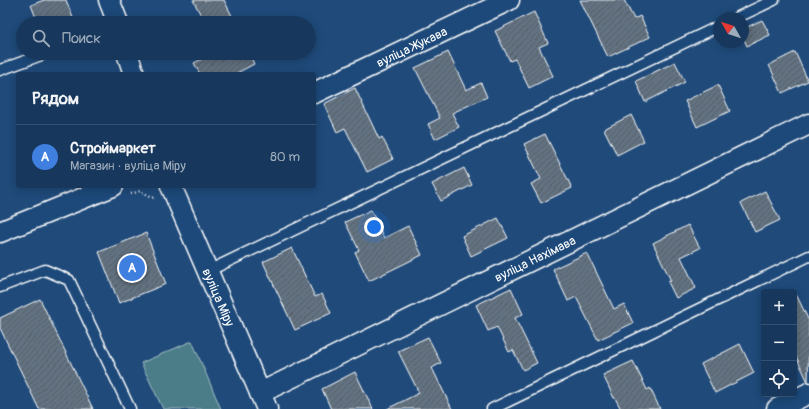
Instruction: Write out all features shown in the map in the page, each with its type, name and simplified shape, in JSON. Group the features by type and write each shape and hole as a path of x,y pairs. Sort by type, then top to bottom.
{"street":[{"path":"109,0 115,16"},
{"name":"вуліца Жукава","path":"316,92 483,6 509,0"},
{"path":"129,60 133,72"},
{"name":"вуліца Нахімава","path":"264,401 809,124"},
{"name":"вуліца Міру","path":"172,188 264,401"},
{"path":"0,232 119,191"},
{"path":"777,409 809,393"}],"lane":[{"path":"749,12 774,0"},
{"path":"208,271 713,29"},
{"path":"0,70 28,60"},
{"path":"492,409 809,256"},
{"path":"0,287 45,270 69,280 130,409"}],"path":[{"path":"119,191 140,191 154,198"}],"green space":[{"path":"192,341 221,409 163,409 141,363"}],"building":[{"path":"44,0 66,0 72,16 35,16 31,5"},
{"path":"193,0 224,0 232,16 201,16"},
{"path":"580,0 624,0 634,19 640,16 650,37 608,57"},
{"path":"534,12 548,43 539,47 553,76 529,88 515,59 510,61 495,31"},
{"path":"762,20 770,35 749,45 749,26"},
{"path":"448,52 466,90 481,83 487,97 452,113 459,127 435,139 428,124 440,118 415,68"},
{"path":"795,52 808,81 782,93 769,65"},
{"path":"200,60 252,60 254,64 239,72 199,72 194,63"},
{"path":"675,62 685,82 645,102 636,81"},
{"path":"718,85 730,111 697,127 685,101"},
{"path":"355,88 379,139 382,137 393,159 367,172 345,128 337,132 324,104"},
{"path":"631,115 644,141 617,155 604,129"},
{"path":"545,134 572,188 541,203 531,184 541,179 524,144"},
{"path":"464,168 472,185 441,201 432,184"},
{"path":"765,191 780,220 755,232 741,203"},
{"path":"371,210 384,238 408,226 422,255 369,281 355,252 359,250 345,222"},
{"path":"498,218 508,238 471,256 462,236"},
{"path":"688,225 700,248 681,257 696,288 676,298 668,282 671,281 653,243"},
{"path":"146,233 166,284 119,303 99,252"},
{"path":"292,248 315,297 322,294 331,313 295,330 263,262"},
{"path":"587,253 614,309 624,304 633,323 598,340 576,297 568,301 553,269"},
{"path":"511,288 523,314 515,318 537,363 523,370 513,350 509,352 497,327 488,331 476,305"},
{"path":"797,296 809,321 808,382 797,358"},
{"path":"40,299 93,409 39,409 0,328 0,318"},
{"path":"428,337 441,363 432,368 452,409 387,409 419,393 398,351"},
{"path":"740,344 754,373 715,393 701,364"},
{"path":"633,361 647,390 650,388 660,409 621,409 614,398 603,375"},
{"path":"355,372 373,409 331,409 322,389"}],"place":[{"name":"Строймаркет","path":"132,268"}]}
